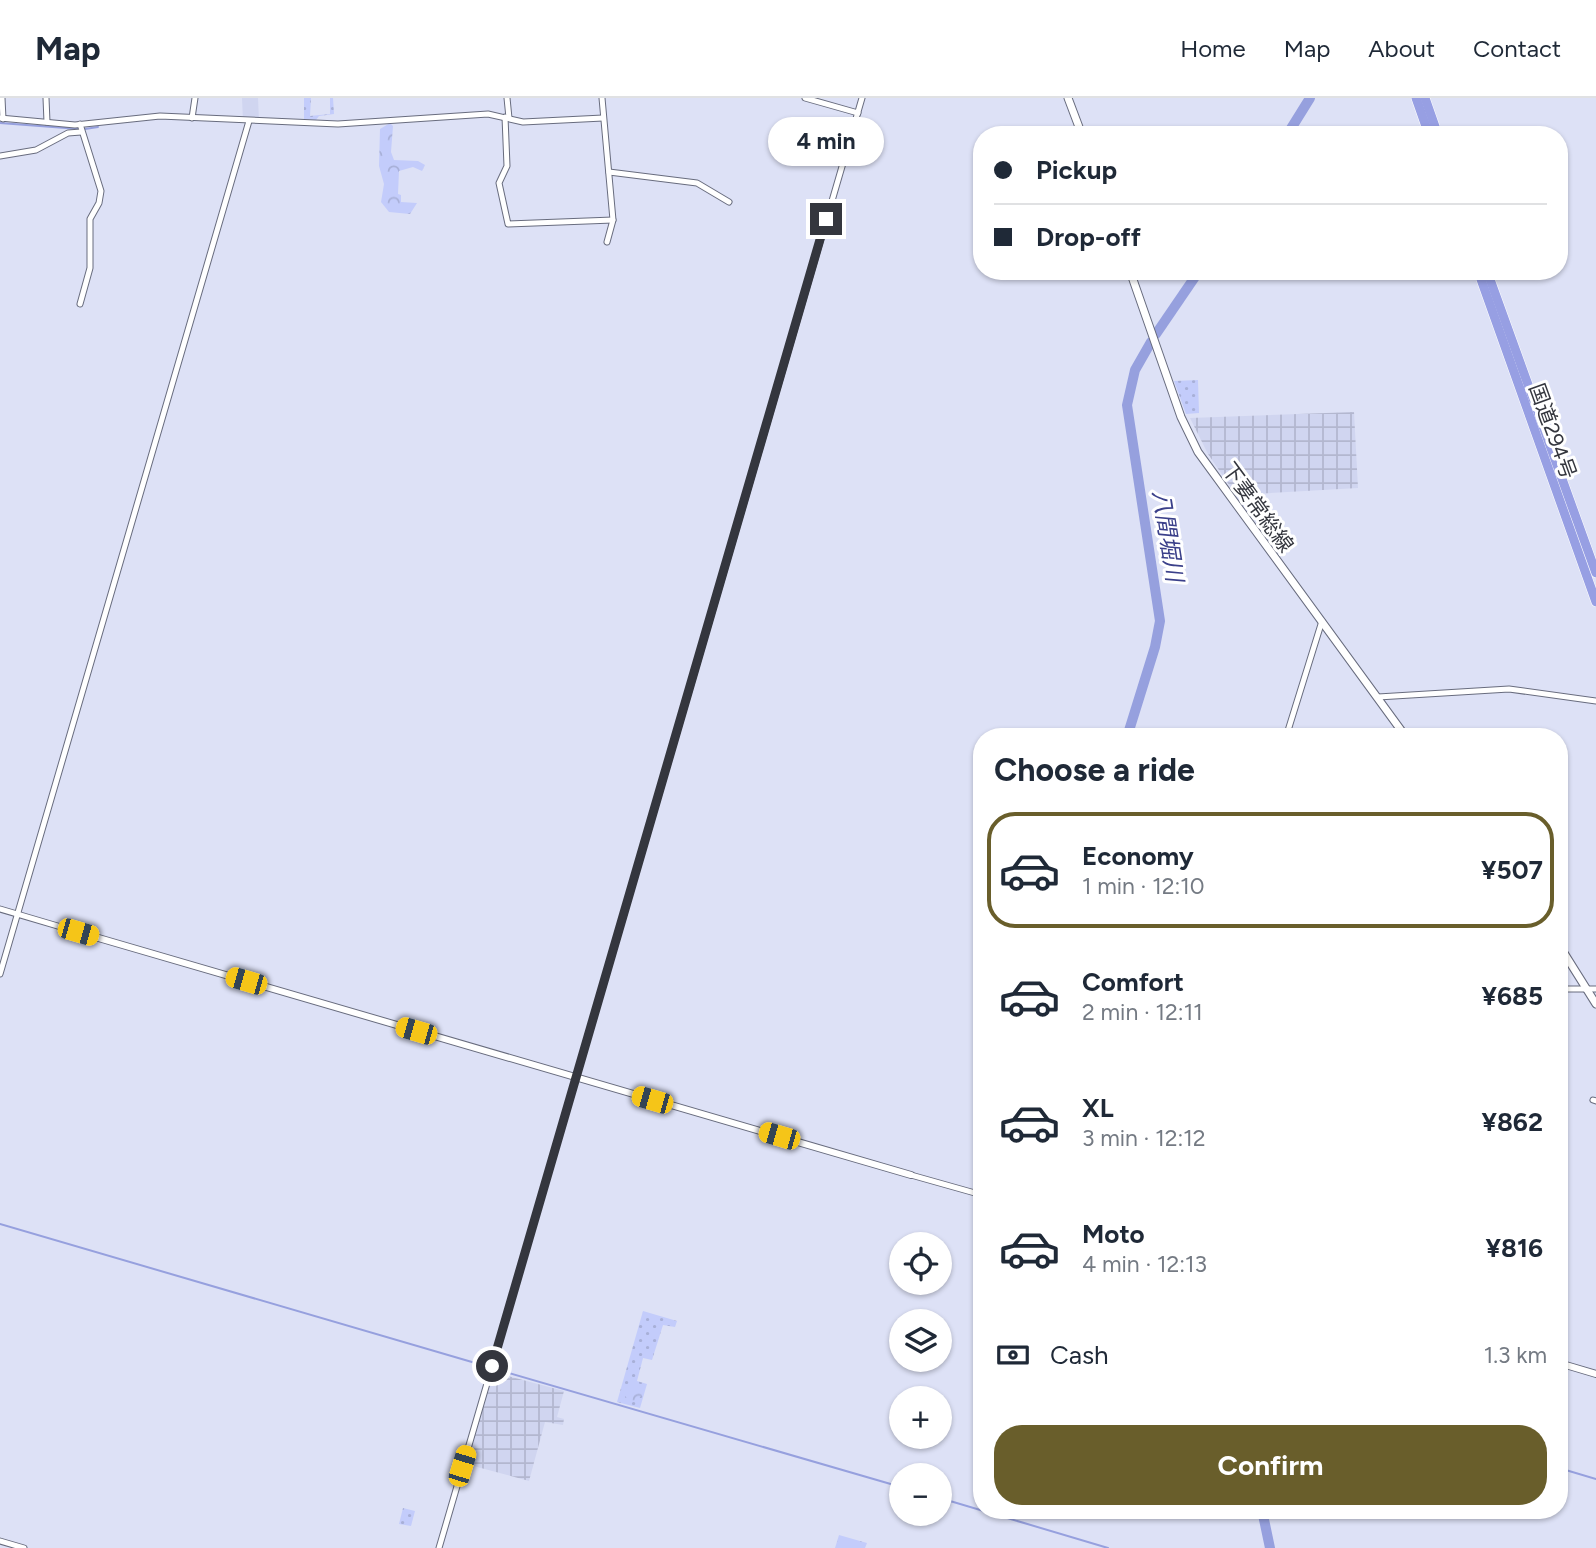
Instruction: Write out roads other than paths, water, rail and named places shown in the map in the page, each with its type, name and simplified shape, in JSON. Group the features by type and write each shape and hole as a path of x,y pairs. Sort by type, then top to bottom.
{"highway":[{"path":"1416,98 1426,126"},
{"path":"1425,98 1435,126"},
{"name":"国道294号","path":"1481,280 1596,602"},
{"name":"国道294号","path":"1490,280 1596,573"}],"main road":[{"path":"1069,98 1079,126"},
{"name":"下妻常総線","path":"1133,280 1181,417 1198,452 1399,728"},
{"path":"1568,957 1592,989 1596,1003"}],"street":[{"path":"2,98 2,118 80,128"},
{"path":"46,98 47,122"},
{"path":"192,118 195,98"},
{"path":"507,98 507,166 499,183 506,222 519,226 570,219 613,219"},
{"path":"602,98 613,219 607,242"},
{"path":"805,98 858,113"},
{"path":"439,1548 862,98"},
{"path":"0,156 36,150 80,128 150,116 338,124 488,114 523,122 603,118"},
{"path":"0,974 249,121"},
{"path":"80,128 100,198 90,219 90,268 80,304"},
{"path":"609,172 697,183 729,202"},
{"path":"519,226 519,235"},
{"path":"1289,728 1322,621"},
{"path":"1378,697 1509,689 1596,701"},
{"path":"0,909 973,1192"},
{"path":"1568,989 1592,989"},
{"path":"1568,1366 1596,1374"},
{"path":"0,1541 24,1548"}],"waterway":[{"name":"八間堀川","path":"1293,126 1310,98"},
{"path":"0,123 79,129"},
{"path":"85,129 98,127"},
{"name":"八間堀川","path":"1156,334 1193,280"},
{"name":"八間堀川","path":"1130,728 1155,647 1160,621 1127,405 1135,370 1151,342"},
{"path":"0,1224 489,1367"},
{"path":"495,1369 889,1484"},
{"path":"1568,1471 1596,1479"},
{"path":"952,1502 973,1508"},
{"path":"1011,1519 1108,1548"},
{"name":"八間堀川","path":"1264,1519 1270,1548"}]}
